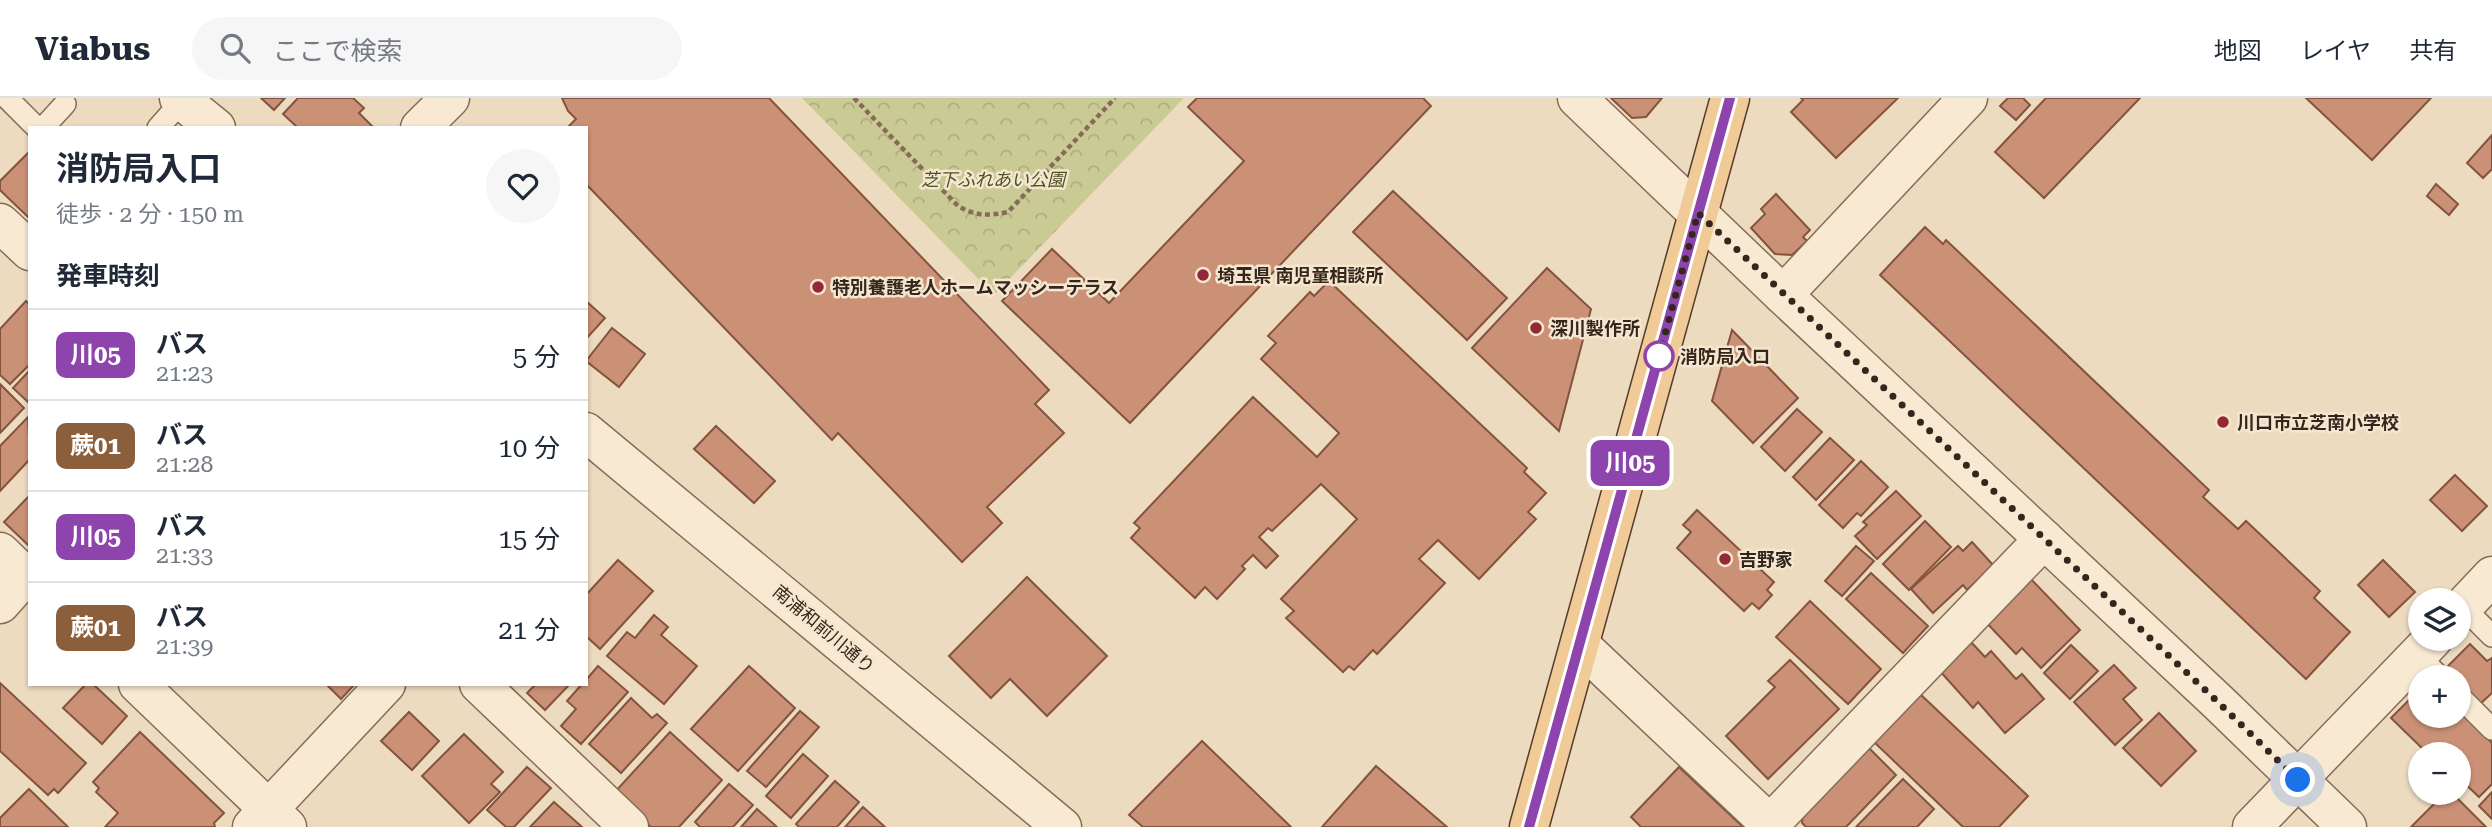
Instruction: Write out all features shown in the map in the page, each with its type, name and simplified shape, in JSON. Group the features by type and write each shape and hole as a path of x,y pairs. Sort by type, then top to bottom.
{"main road":[{"path":"1529,827 1730,98"}],"street":[{"path":"422,126 450,98"},
{"path":"1577,98 2347,827"},
{"path":"1783,295 1968,98"},
{"path":"173,109 211,126"},
{"path":"0,223 28,249"},
{"name":"南浦和前川通り","path":"593,451 1062,827"},
{"path":"1580,645 1772,826 2044,539"},
{"path":"2471,598 2492,576"},
{"path":"2252,827 2298,780 2430,657"},
{"path":"140,686 269,821 384,686"},
{"path":"481,686 629,827"}],"lane":[{"path":"7,98 35,126"},
{"path":"45,126 65,104"},
{"path":"2471,618 2492,636"},
{"path":"2471,708 2492,729"}],"path":[{"path":"854,98 958,206 972,214 993,215 1008,212 1115,98"}],"green space":[{"name":"芝下ふれあい公園","path":"802,98 1184,98 994,295"}],"building":[{"path":"261,98 285,98 274,110"},
{"path":"298,98 353,98 364,108 359,113 372,126 296,126 283,114"},
{"name":"特別養護老人ホームマッシーテラス","path":"562,98 769,98 1049,390 1035,404 1064,433 987,507 1002,523 962,562 838,433 832,440 588,186 588,126 569,126 576,119 568,111"},
{"name":"埼玉県 南児童相談所","path":"1197,98 1423,98 1431,106 1130,423 1002,301 1052,249 1109,303 1244,161 1188,107"},
{"path":"1611,98 1662,98 1646,117 1632,118"},
{"path":"1801,98 1898,98 1836,158 1791,112 1803,100"},
{"path":"2008,98 2023,98 2030,105 2016,120 2000,106"},
{"path":"2046,98 2140,98 2044,198 1995,152"},
{"path":"2306,98 2431,98 2372,160"},
{"path":"2492,135 2492,169 2483,178 2467,163"},
{"path":"28,153 28,217 0,190 0,181"},
{"path":"2436,184 2458,204 2449,215 2427,196"},
{"path":"1393,191 1507,298 1467,340 1353,232"},
{"path":"1776,194 1810,230 1803,237 1807,241 1792,255 1775,254 1751,228 1765,214 1761,209"},
{"path":"1925,227 1943,244 1946,240 2209,490 2203,497 2238,529 2246,521 2320,591 2314,598 2350,632 2306,679 1880,275"},
{"path":"1547,268 1591,309 1559,431 1472,348"},
{"path":"1329,281 1527,468 1524,472 1546,493 1528,512 1536,519 1479,579 1438,540 1419,559 1445,583 1377,654 1373,650 1354,670 1349,666 1343,672 1286,618 1294,611 1281,599 1357,519 1321,484 1272,531 1268,528 1259,537 1278,556 1266,568 1253,555 1242,566 1245,569 1217,599 1205,587 1195,598 1131,538 1140,528 1134,523 1253,397 1317,457 1339,433 1261,359 1276,343 1268,336 1310,292 1314,296"},
{"path":"26,301 28,303 28,366 10,384 0,375 0,329"},
{"path":"588,303 605,318 588,337"},
{"path":"612,328 645,354 619,387 588,363 588,358"},
{"path":"1732,330 1798,398 1753,443 1712,401"},
{"path":"28,372 28,402 13,388"},
{"path":"0,384 24,408 0,433"},
{"path":"1797,409 1822,432 1785,471 1761,447"},
{"path":"28,417 28,461 0,491 0,446"},
{"path":"716,426 775,481 754,503 694,449"},
{"path":"1830,438 1854,460 1816,500 1793,477"},
{"path":"1861,461 1888,487 1861,516 1857,513 1843,528 1819,505"},
{"path":"2455,475 2487,506 2462,531 2430,500"},
{"path":"1896,491 1921,516 1877,559 1855,536 1867,525 1863,522"},
{"path":"28,497 28,545 4,522"},
{"path":"1697,510 1774,582 1767,590 1772,595 1759,609 1752,603 1744,611 1677,548 1691,532 1683,525"},
{"path":"1925,521 1951,547 1909,590 1883,564"},
{"path":"1972,542 1993,565 1967,590 1963,585 1933,613 1911,589 1958,546 1963,551"},
{"path":"1856,546 1874,561 1842,596 1825,581"},
{"path":"618,560 653,591 600,649 588,638 588,593"},
{"path":"2383,560 2411,588 2408,588 2408,599 2389,617 2358,585"},
{"path":"1871,573 1928,626 1903,653 1846,599"},
{"path":"2028,576 2080,630 2041,668 2022,648 2016,654 1983,619"},
{"path":"1027,577 1107,656 1047,716 1010,679 991,698 949,656"},
{"path":"1810,601 1881,669 1848,704 1776,637"},
{"path":"654,615 668,627 661,635 697,666 664,704 607,656 627,632 635,638"},
{"path":"1971,642 1985,657 1991,651 2016,679 2022,674 2044,699 2005,733 1978,702 1973,708 1939,670"},
{"path":"2071,645 2098,671 2070,699 2044,673"},
{"path":"2471,645 2487,661 2492,658 2492,693 2478,706 2471,699 2471,665 2449,665 2463,651 2471,651"},
{"path":"1790,660 1839,709 1768,779 1726,736 1775,687 1768,681"},
{"path":"2114,665 2136,688 2123,699 2142,720 2115,745 2074,702"},
{"path":"598,666 628,692 581,744 561,726 576,709 567,701 580,686 588,686 588,678"},
{"path":"749,666 795,708 738,771 691,729"},
{"path":"0,683 86,763 58,793 54,789 48,795 0,751"},
{"path":"84,686 95,686 127,716 102,744 63,708"},
{"path":"328,686 353,686 341,699"},
{"path":"534,686 568,686 545,710 527,693"},
{"path":"1919,693 2028,796 1999,827 1963,827 1873,741"},
{"path":"631,698 652,718 657,714 667,723 621,773 589,744"},
{"path":"2408,701 2408,728 2471,728 2471,722 2492,743 2492,784 2479,797 2471,789 2471,742 2416,742 2391,718"},
{"path":"800,711 819,727 766,787 747,771"},
{"path":"409,712 439,741 412,770 381,741"},
{"path":"2159,713 2196,751 2161,786 2123,748"},
{"path":"140,732 224,813 214,823 215,827 105,827 118,813 96,792 99,788 93,782"},
{"path":"670,732 722,780 679,827 651,827 614,793"},
{"path":"464,734 503,772 491,784 500,792 469,823 422,776"},
{"path":"1202,741 1291,827 1143,827 1129,815"},
{"path":"1867,746 1896,775 1846,827 1806,827 1802,823 1803,813"},
{"path":"803,754 828,776 791,818 766,796"},
{"path":"1376,766 1447,827 1322,827"},
{"path":"527,767 551,788 514,827 506,827 487,810"},
{"path":"1679,767 1743,827 1641,827 1631,817"},
{"path":"1903,779 1934,809 1917,827 1856,827"},
{"path":"835,781 859,802 837,827 799,827 796,824"},
{"path":"729,784 753,805 733,827 700,827 695,822"},
{"path":"29,789 68,827 0,827 0,818"},
{"path":"2492,792 2492,819 2479,806"},
{"path":"554,802 582,827 530,827"},
{"path":"2433,805 2464,805 2486,827 2411,827"},
{"path":"863,807 885,827 845,827"},
{"path":"757,809 777,827 741,827"}],"bus line":[{"name":"川05","path":"1529,827 1730,98"}],"place":[{"name":"埼玉県 南児童相談所","path":"1203,275"},
{"name":"特別養護老人ホームマッシーテラス","path":"818,287"},
{"name":"深川製作所","path":"1536,328"},
{"name":"消防局入口","path":"1659,356"},
{"name":"川口市立芝南小学校","path":"2223,422"},
{"name":"吉野家","path":"1725,559"}],"route":[{"path":"1659,356 1698,213 2298,780"}]}
